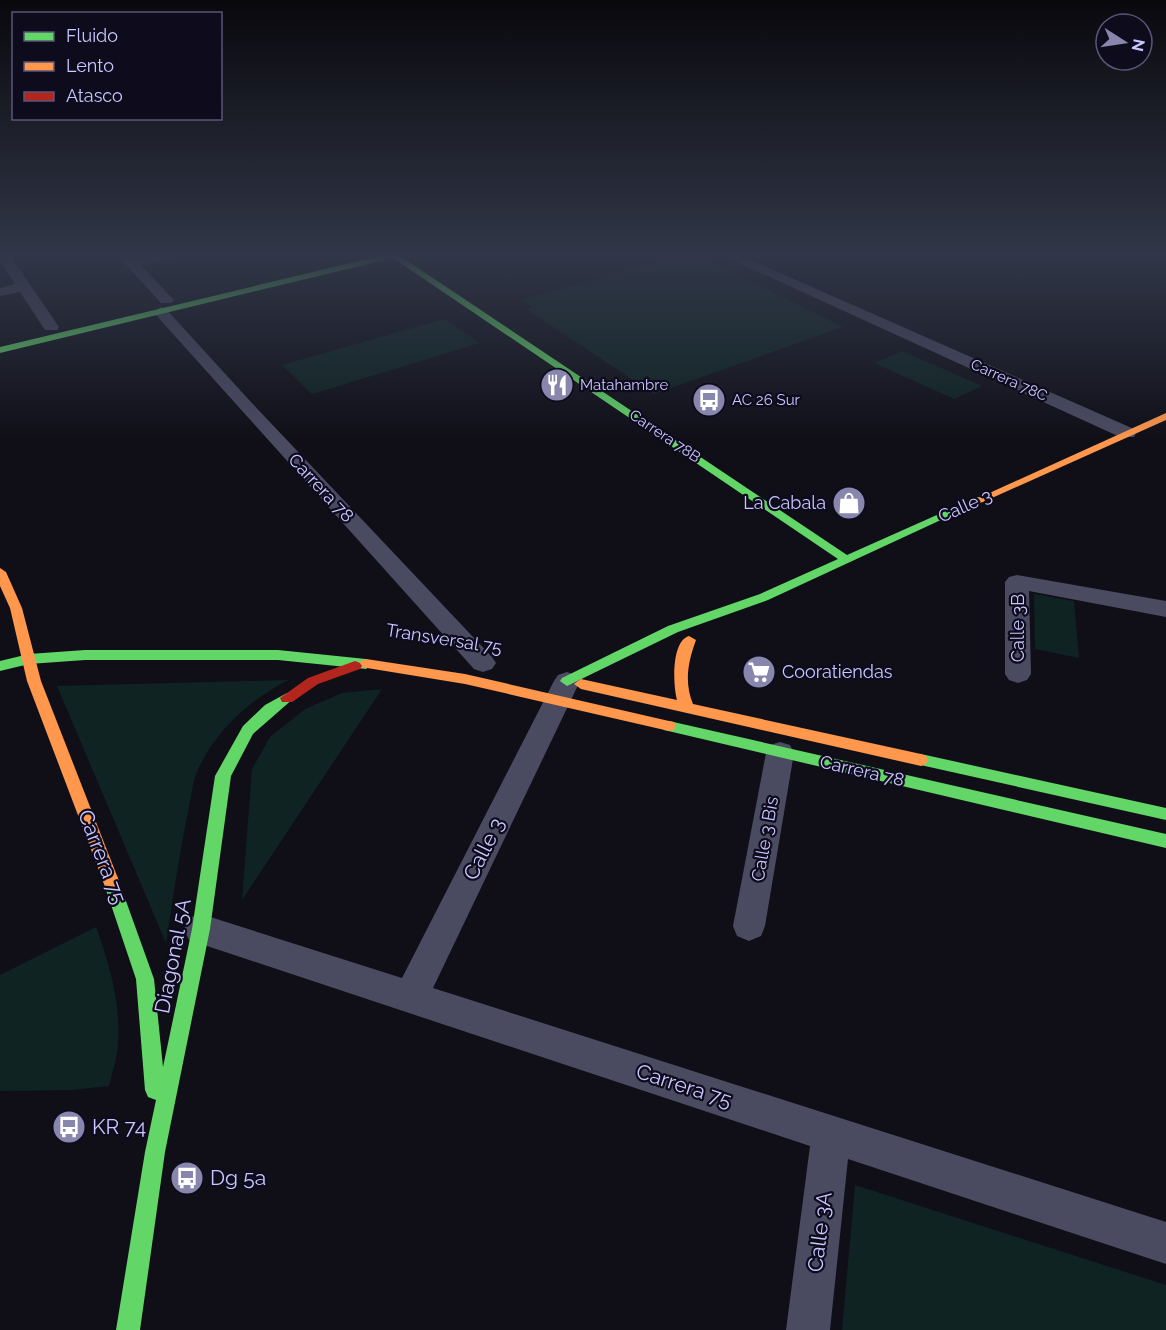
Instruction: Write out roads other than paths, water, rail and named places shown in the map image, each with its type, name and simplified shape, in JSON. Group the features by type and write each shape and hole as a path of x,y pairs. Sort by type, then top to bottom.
{"street":[{"path":"44,316 51,327"},
{"path":"0,339 109,316"},
{"path":"0,350 126,316"},
{"name":"Carrera 78","path":"171,316 244,405 488,664"},
{"name":"Carrera 78B","path":"485,316 847,560"},
{"name":"Carrera 78C","path":"865,316 1126,433"},
{"name":"Calle 3","path":"411,997 568,687 673,629 764,597 1166,416"},
{"name":"Carrera 75","path":"0,572 16,608 34,681 124,913 145,979 155,1071 155,1152"},
{"name":"Calle 3B","path":"1018,674 1017,582 1166,609"},
{"name":"Calle 3","path":"670,649 764,597"},
{"path":"8,644 24,639"},
{"path":"687,707 679,693 678,684 689,640"},
{"name":"Transversal 75","path":"278,655 339,646"},
{"name":"Transversal 75","path":"0,666 29,659 85,655 278,655 568,687"},
{"name":"Transversal 75","path":"462,658 488,664"},
{"name":"Diagonal 5A","path":"128,1330 155,1152 201,929 222,776 248,730 270,709 292,693 335,672 366,663"},
{"path":"568,687 611,676"},
{"name":"Carrera 78","path":"568,687 687,707 1166,814"},
{"name":"Carrera 78","path":"568,687 780,753 1166,841"},
{"name":"Calle 3 Bis","path":"749,926 780,753"},
{"name":"Carrera 75","path":"201,929 1166,1244"},
{"name":"Calle 3A","path":"808,1330 831,1135"}],"place":[{"name":"Matahambre","path":"557,385"},
{"name":"AC 26 Sur","path":"709,400"},
{"name":"La Cabala","path":"849,503"},
{"name":"Cooratiendas","path":"759,672"},
{"name":"KR 74","path":"69,1127"},
{"name":"Dg 5a","path":"187,1178"}]}
